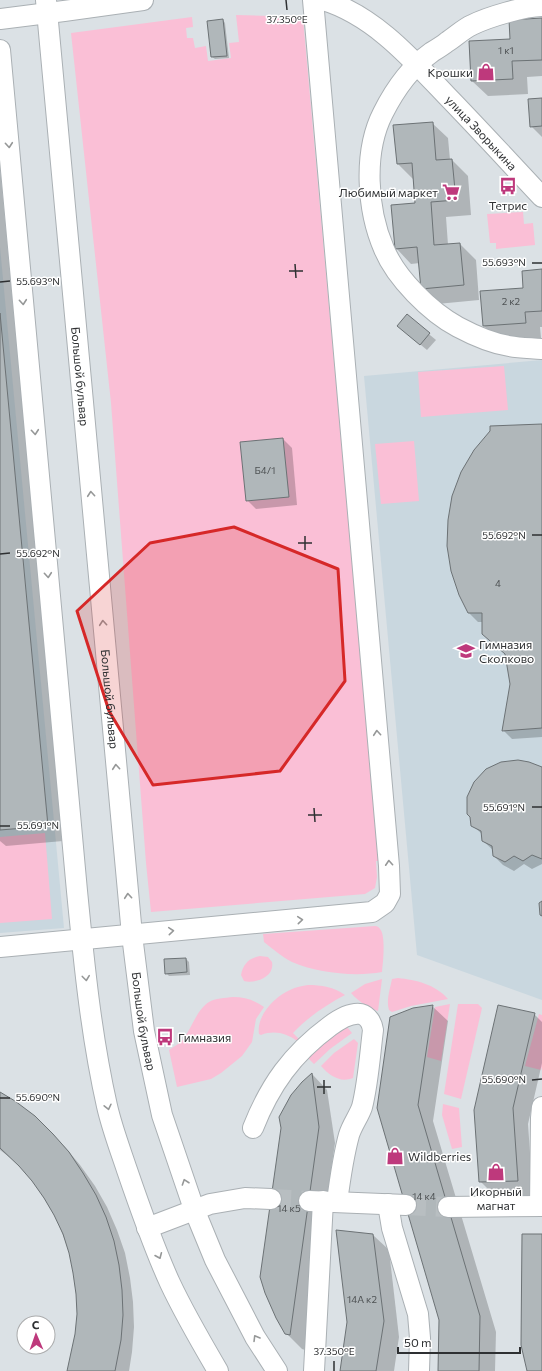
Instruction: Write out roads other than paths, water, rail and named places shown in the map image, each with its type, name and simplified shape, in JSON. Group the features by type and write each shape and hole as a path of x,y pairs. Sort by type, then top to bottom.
{"street":[{"path":"0,19 46,7 143,0"},
{"path":"0,947 372,912 385,904 390,894 389,866 313,0"},
{"name":"улица Зворыкина","path":"322,0 350,11 374,27 403,51 418,65 542,197"},
{"path":"542,6 509,12 471,25 418,65 397,88 382,114 375,132 371,155 370,181 375,224 384,250 414,292 436,313 457,327 480,338 509,346 542,349"},
{"name":"Большой бульвар","path":"46,7 132,935 144,1031 162,1115 194,1209 215,1260 255,1337 277,1371"},
{"path":"0,50 82,940 95,1045 108,1108 147,1228 185,1313 218,1371"},
{"path":"253,1128 271,1088 299,1052 314,1038 341,1019 355,1014 361,1014 371,1022 373,1030 361,1107 348,1139 342,1165 323,1201 314,1371"},
{"path":"448,1207 541,1206 542,1107"},
{"path":"147,1228 210,1204 236,1199 271,1198"},
{"path":"323,1201 397,1204 392,1228 418,1314 420,1338 419,1371"}],"tunnel":[{"path":"271,1199 309,1201"},
{"path":"406,1205 448,1207"}],"place":[{"name":"Крошки","path":"486,72"},
{"name":"Тетрис","path":"508,186"},
{"name":"Любимый маркет","path":"451,192"},
{"name":"Гимназия Сколково","path":"466,651"},
{"name":"Гимназия","path":"165,1037"},
{"name":"Wildberries","path":"395,1156"},
{"name":"Икорный магнат","path":"496,1172"}]}
